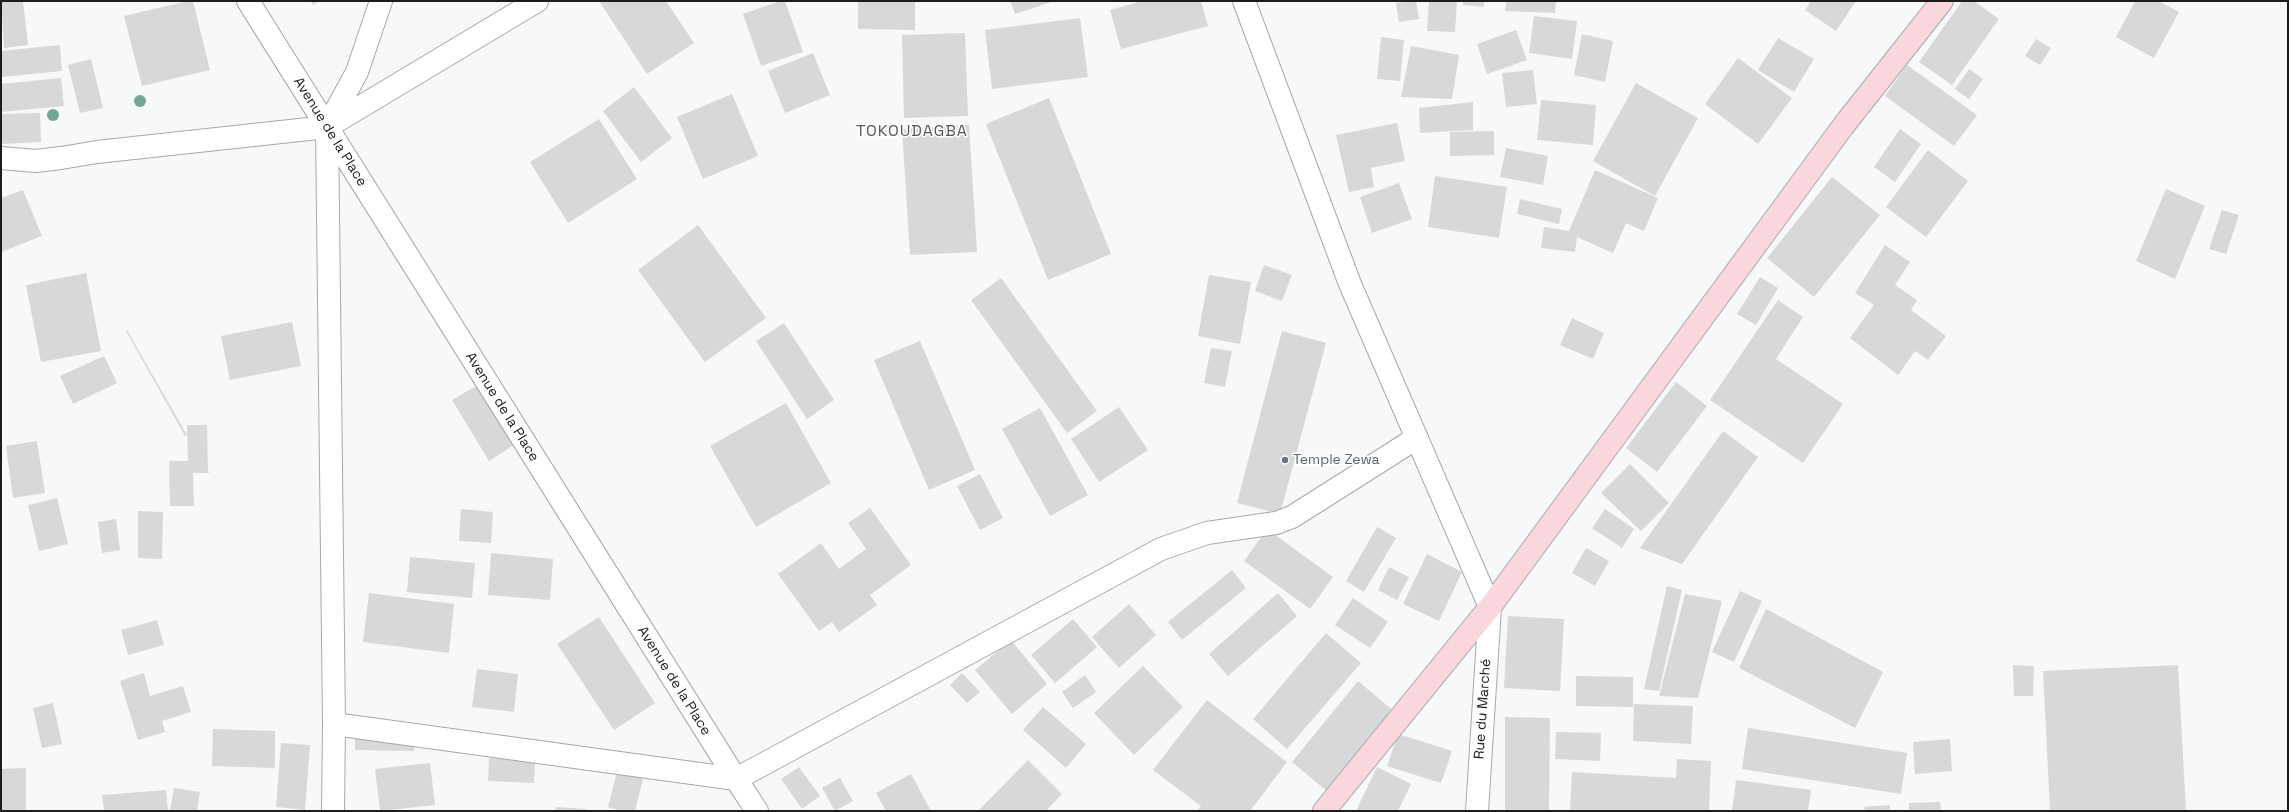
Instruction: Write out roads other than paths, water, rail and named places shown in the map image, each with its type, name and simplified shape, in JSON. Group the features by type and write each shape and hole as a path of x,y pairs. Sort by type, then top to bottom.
{"main road":[{"path":"1324,811 1490,607 1844,125 1942,1"}],"street":[{"name":"Avenue de la Place","path":"248,1 736,779 758,811"},
{"path":"332,811 334,724 327,127 357,72 382,1"},
{"path":"1,158 36,161 96,152 327,127 537,1"},
{"path":"1244,1 1350,284 1415,438 1490,607"},
{"path":"334,724 736,779 1161,549 1207,533 1276,523 1292,517 1415,438"},
{"name":"Rue du Marché","path":"1476,811 1490,607"}],"place":[{"name":"Temple Zewa","path":"1285,460"}],"district":[{"name":"TOKOUDAGBA","path":"912,132"}]}
